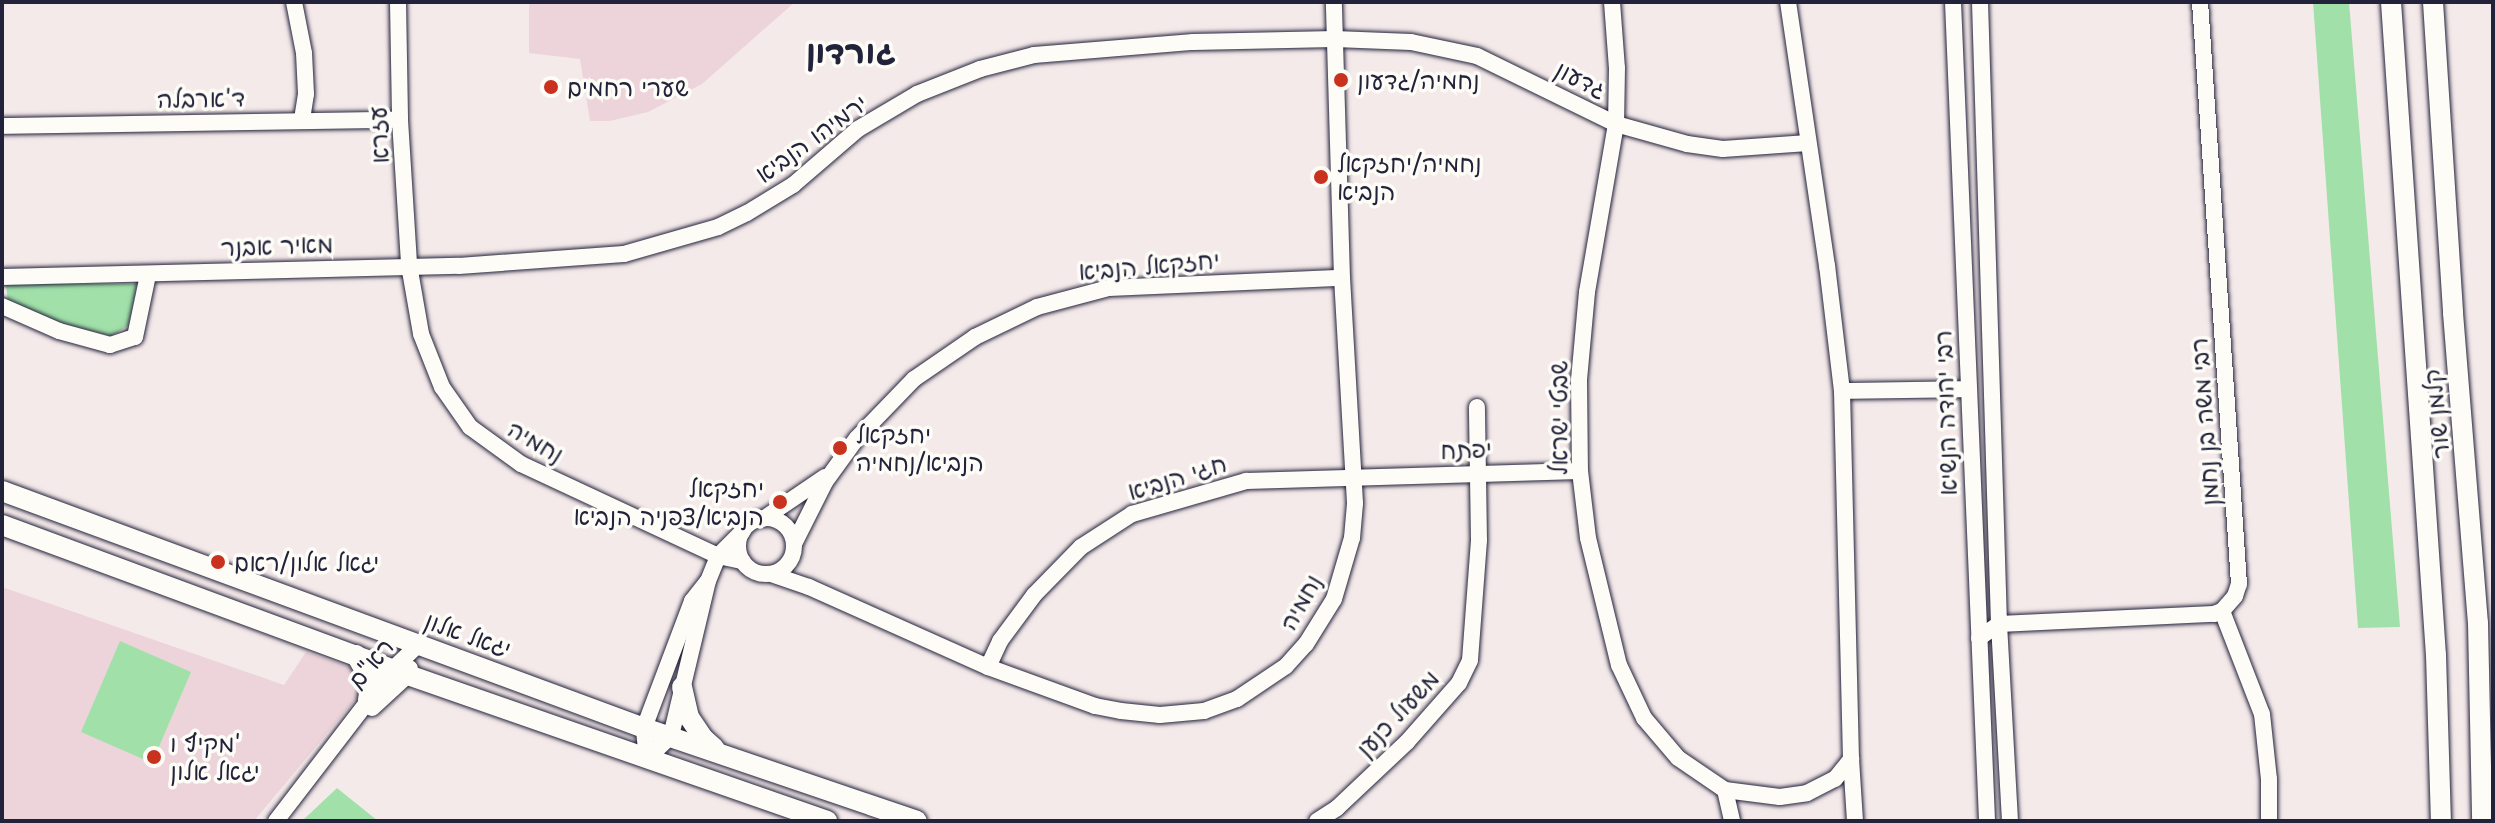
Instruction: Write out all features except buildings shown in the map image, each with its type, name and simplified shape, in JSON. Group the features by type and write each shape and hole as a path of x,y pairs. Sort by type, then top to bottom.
{"main road":[{"name":"קלמן שור","path":"2391,2 2435,641 2441,821"},
{"name":"קלמן שור","path":"2433,2 2453,313 2477,609 2482,821"},
{"name":"יגאל אלון","path":"2,491 644,728 917,821"},
{"path":"2,525 400,673 827,821"},
{"path":"356,655 371,681 368,701"},
{"path":"682,687 694,725 720,753"}],"street":[{"path":"294,2 304,53 306,94 302,120"},
{"name":"עזרא","path":"398,2 400,120 409,265"},
{"name":"נחמיה","path":"771,574 809,587 988,667 1095,706 1130,713 1182,714 1204,711 1237,699 1286,666 1306,644 1334,599 1352,538 1353,477 1342,278 1334,2"},
{"name":"שבטי ישראל","path":"1612,2 1617,68 1616,124 1587,292 1579,380 1580,471 1588,538 1619,665 1644,718 1678,758 1725,790 1780,797 1807,793 1835,779 1851,759"},
{"path":"1788,2 1842,391 1855,821"},
{"name":"רבי יהודה הנשיא","path":"1953,2 1987,821"},
{"name":"רבי יהודה הנשיא","path":"1980,2 1999,624 2010,821"},
{"name":"רבי משה בן נחמן","path":"2200,2 2239,584 2235,596 2222,611"},
{"name":"גדעון","path":"1335,39 1411,42 1477,56 1616,124 1687,144 1723,149 1808,143"},
{"name":"ירמיהו הנביא","path":"409,265 593,259 624,254 718,227 793,185 858,129 917,94 980,69 1034,55 1193,42 1335,39"},
{"name":"ד'ארבלה","path":"2,126 400,120"},
{"name":"נחמיה","path":"409,265 415,309 430,362 470,427 521,464 718,556 742,561"},
{"name":"מאיר אבנר","path":"2,277 409,265"},
{"path":"2,306 59,331 110,345 135,337 148,275"},
{"name":"יחזקאל הנביא","path":"794,544 811,507 857,438 914,379 975,337 1037,307 1109,288 1342,278"},
{"path":"1842,391 1968,389"},
{"name":"משעול כנען","path":"1317,821 1337,808 1407,742 1459,683 1470,660 1479,540 1477,407"},
{"name":"יחזקאל הנביא","path":"763,519 833,471"},
{"name":"יפתח","path":"1353,477 1580,471"},
{"name":"חגי הנביא","path":"988,667 1000,641 1034,595 1081,547 1132,514 1246,481 1353,477"},
{"path":"647,759 671,736 708,581 718,556 743,531 763,519 780,522 792,535 794,544 786,567 771,574 754,572 742,561 738,546 743,531"},
{"path":"647,759 644,728 692,601 708,581"},
{"path":"1977,609 1999,624"},
{"path":"1979,638 1999,624 2222,611 2262,714 2269,779 2269,821"},
{"name":"רא\"ם","path":"276,821 355,721 400,673 419,644"},
{"name":"רא\"ם","path":"355,721 368,701 400,673"},
{"path":"1725,790 1732,821"}],"shaded area":[{"path":"529,2 795,2 702,84 648,112 610,121 590,121 580,59 529,53"},
{"name":"מקיף ו' יגאל אלון","path":"2,587 284,685 306,652 353,668 362,681 360,694 254,821 2,821"}],"green space":[{"path":"2313,2 2349,2 2400,627 2358,628"},
{"path":"6,284 137,284 129,325 111,336 59,323 8,303"},
{"path":"120,641 191,672 152,763 81,732"},
{"path":"337,788 378,821 302,821"}],"place":[{"name":"נחמיה/גדעון","path":"1341,80"},
{"name":"שערי רחמים","path":"551,87"},
{"name":"נחמיה/יחזקאל הנביא","path":"1321,177"},
{"name":"יחזקאל הנביא/נחמיה","path":"840,448"},
{"name":"יחזקאל הנביא/צפניה הנביא","path":"780,502"},
{"name":"יגאל אלון/ראם","path":"218,562"},
{"name":"מקיף ו' יגאל אלון","path":"154,757"}],"district":[{"name":"גורדון","path":"851,50"}]}
